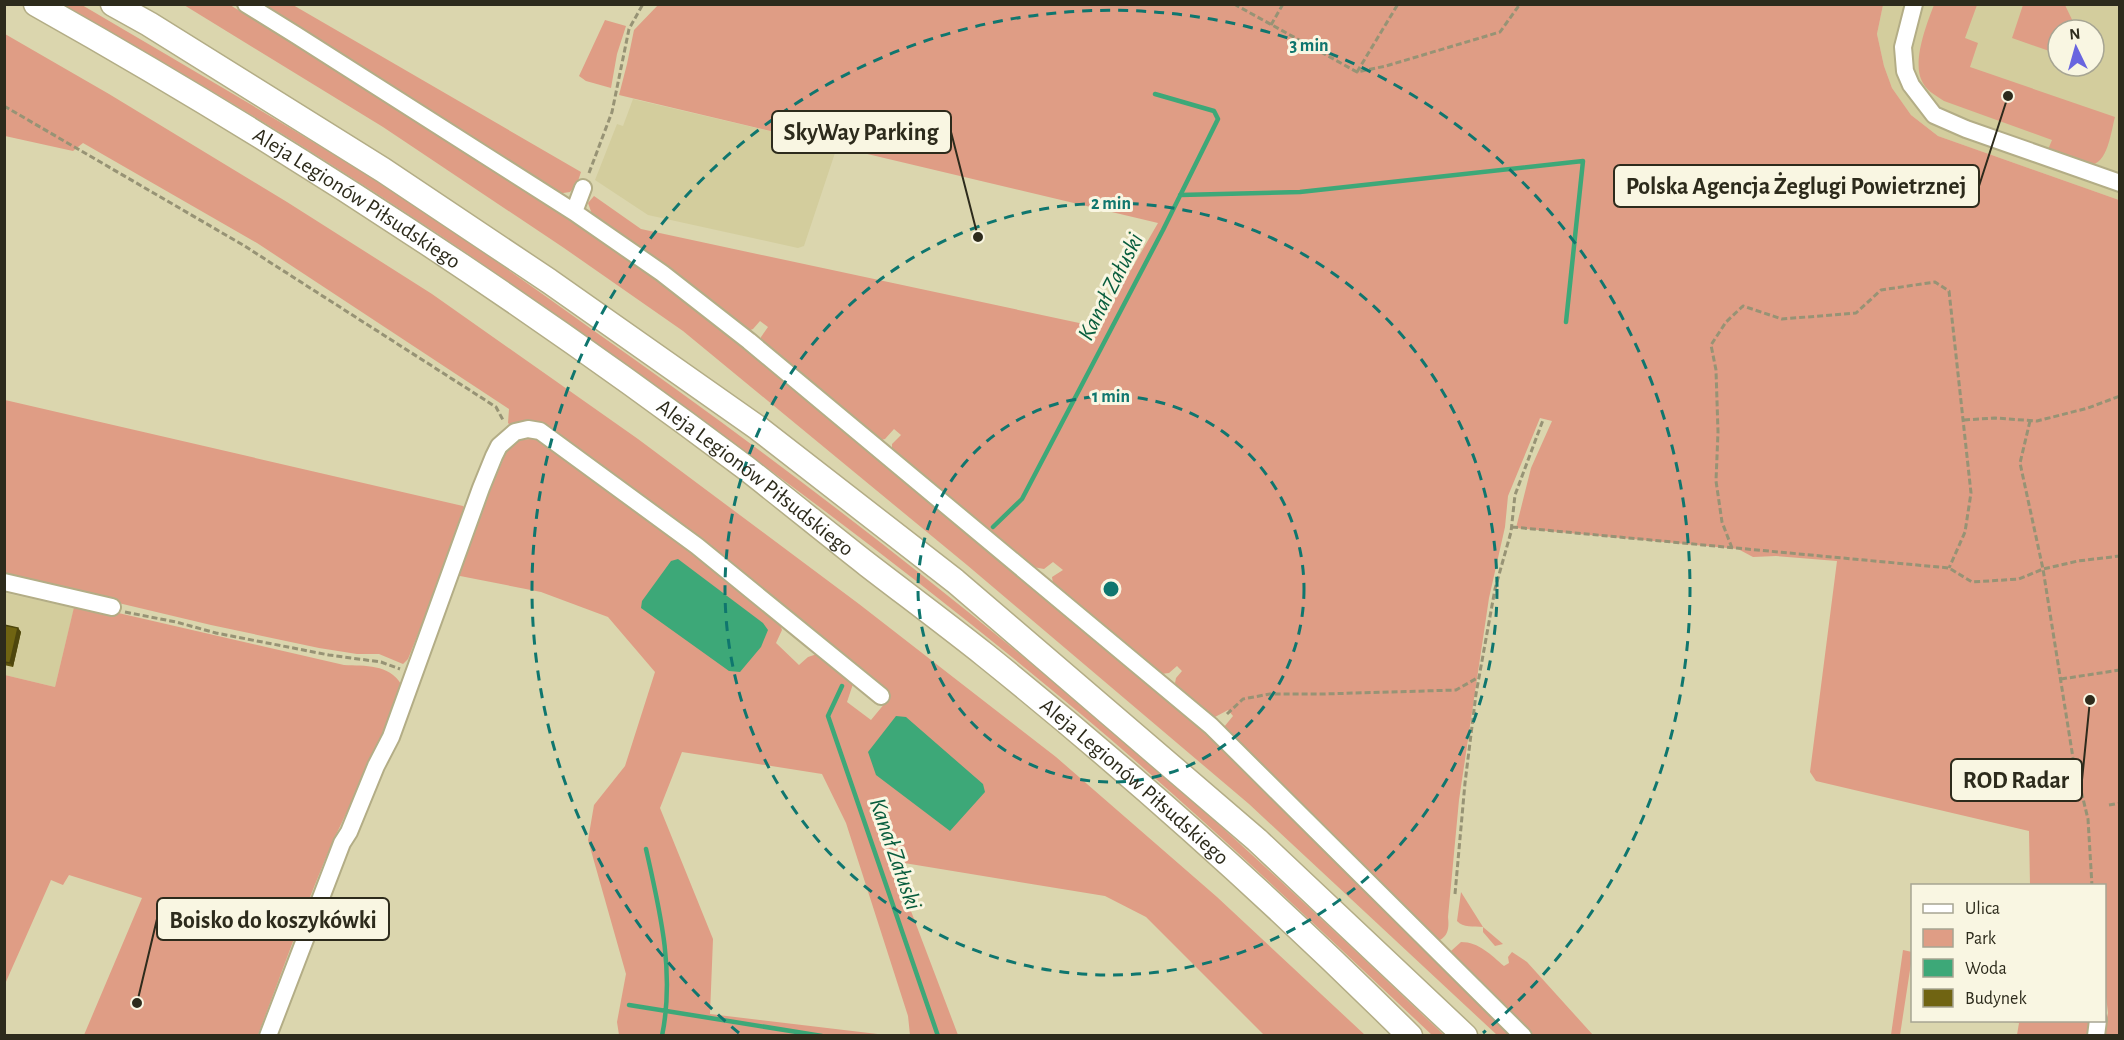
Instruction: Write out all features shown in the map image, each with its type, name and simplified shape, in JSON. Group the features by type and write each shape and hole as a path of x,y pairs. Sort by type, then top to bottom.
{"highway":[{"name":"Aleja Legionów Piłsudskiego","path":"36,4 172,83 370,206 522,308 746,469 986,656 1116,764 1346,971 1410,1035"},
{"name":"Aleja Legionów Piłsudskiego","path":"113,4 149,24 383,170 549,281 758,428 955,581 1248,832 1465,1035"}],"street":[{"path":"246,4 574,212 662,273 749,341 1211,726 1523,1035"},
{"path":"1914,4 1903,47 1905,71 1911,85 1934,115 1966,129 2120,183"},
{"path":"574,212 583,188"},
{"path":"268,1035 342,843 391,737 494,456 500,446 515,432 528,429 540,431 697,546 881,696"},
{"path":"4,582 112,607"}],"path":[{"path":"583,188 612,111 630,29 643,4"},
{"path":"1234,4 1357,72 1386,66 1500,32 1520,4"},
{"path":"1271,25 1283,4"},
{"path":"1357,72 1398,4"},
{"path":"4,106 243,245 496,406 509,437"},
{"path":"1732,548 1722,522 1716,481 1718,432 1716,370 1711,345 1726,322 1743,306 1782,319 1856,313 1881,290 1935,282 1949,291 1971,493 1965,532 1949,568"},
{"path":"1964,420 1995,418 2037,421 2088,408 2120,396"},
{"path":"1455,894 1465,783 1479,677 1495,589 1512,527 1515,495 1543,420"},
{"path":"2030,421 2020,463 2043,569 2073,758 2088,819 2092,884"},
{"path":"1512,527 1949,568 1972,582 2019,579 2043,569 2078,561 2120,556"},
{"path":"112,607 132,614 176,622 216,633 329,655 381,662 400,669 413,680"},
{"path":"2061,679 2120,670"},
{"path":"1227,714 1243,699 1270,693 1323,694 1456,690 1479,677"},
{"path":"2109,805 2120,803"}],"shaded area":[{"path":"1883,5 2119,5 2119,200 1938,136 1911,115 1892,88 1884,66 1877,34"},
{"path":"633,99 837,147 804,246 798,248 648,215 595,180 617,124 623,126"},
{"path":"5,593 74,608 55,687 5,675"}],"green space":[{"path":"659,4 1883,5 1877,34 1884,66 1892,88 1911,115 1938,136 2119,200 2119,1035 2103,1035 2108,1013 2106,884 2030,884 2029,831 1816,781 1810,772 1837,561 1776,556 1753,557 1738,549 1516,528 1531,468 1552,421 1540,418 1508,496 1505,527 1489,598 1459,800 1448,930 1440,940 1432,937 1224,727 1233,716 1228,710 1215,717 1209,716 1178,688 1175,683 1176,678 1182,671 1177,666 1169,673 1161,674 1053,584 1052,577 1063,570 1053,562 1044,569 1033,567 892,449 892,444 901,435 894,429 885,439 875,437 761,342 761,337 768,327 760,321 753,329 748,331 744,329 676,274 593,217 588,203 594,196 641,229 1098,327 1158,223 619,95 634,30"},
{"path":"64,5 82,5 392,191 670,385 827,501 1057,684 1205,812 1444,1035 1432,1035 1216,833 1082,715 808,498 621,361 433,231 270,126"},
{"path":"184,5 230,5 362,85 653,273 983,543 1203,728 1514,1035 1497,1035 1249,804 967,565 683,331 383,127"},
{"path":"260,5 293,5 581,172 577,184 570,192 556,194"},
{"path":"1934,5 1977,5 1965,38 1978,43 1970,67 2115,117 2108,146 2101,159 2095,164 2085,165 2047,152 2052,140 1944,101 1928,89 1921,79 1919,62 1922,41"},
{"path":"2023,5 2065,5 2071,18 2046,18 2046,50 2012,38"},
{"path":"605,20 626,26 617,54 611,88 586,81 579,76"},
{"path":"5,34 287,202 432,294 638,439 859,604 1056,757 1217,897 1365,1035 1264,1035 1146,917 1105,896 892,861 958,1035 910,1035 908,1016 846,823 822,774 682,752 660,808 713,939 710,1014 886,1035 619,1035 617,1022 626,974 588,840 594,805 625,766 655,672 608,617 541,592 455,575 509,445 521,440 539,438 646,516 778,619 782,630 776,643 799,665 808,657 817,654 851,680 853,684 847,702 871,720 890,697 799,623 543,425 513,428 508,423 509,409 257,243 83,143 73,151 5,136"},
{"path":"5,400 463,506 468,510 408,659 403,664 379,654 357,654 319,648 5,576"},
{"path":"75,603 344,665 376,667 396,677 401,684 380,744 334,839 304,912 258,1035 84,1035 142,898 69,875 63,885 51,880 5,984 5,675 55,687"},
{"path":"1461,892 1483,927 1465,926 1457,921"},
{"path":"1483,927 1503,944 1495,946 1483,932"},
{"path":"1461,942 1479,947 1504,966 1509,963 1508,957 1512,952 1527,962 1593,1035 1533,1035 1453,955 1451,951"},
{"path":"1903,950 1911,952 1911,964 1900,1035 1891,1035"},
{"path":"2013,1022 2092,1022 2090,1036 2017,1035 2019,1023"}],"water":[{"path":"678,559 763,623 768,630 761,647 740,672 729,671 641,608 642,601 671,561"},
{"path":"896,716 906,717 983,784 985,792 950,831 876,775 868,752"}],"building":[{"path":"4,625 18,628 10,663 4,662"}],"waterway":[{"name":"Kanał Załuski","path":"993,527 1022,499 1163,230 1218,119 1214,111 1155,94"},
{"path":"1180,195 1300,192 1583,161 1566,322"},
{"name":"Kanał Załuski","path":"842,686 828,716 938,1036"},
{"path":"646,849 661,919 666,965 666,1012 662,1036"},
{"path":"629,1005 822,1036"}],"place":[{"name":"Polska Agencja Żeglugi Powietrznej","path":"2008,96"},
{"name":"SkyWay Parking","path":"978,237"},
{"name":"ROD Radar","path":"2090,700"},
{"name":"Boisko do koszykówki","path":"137,1003"}]}
